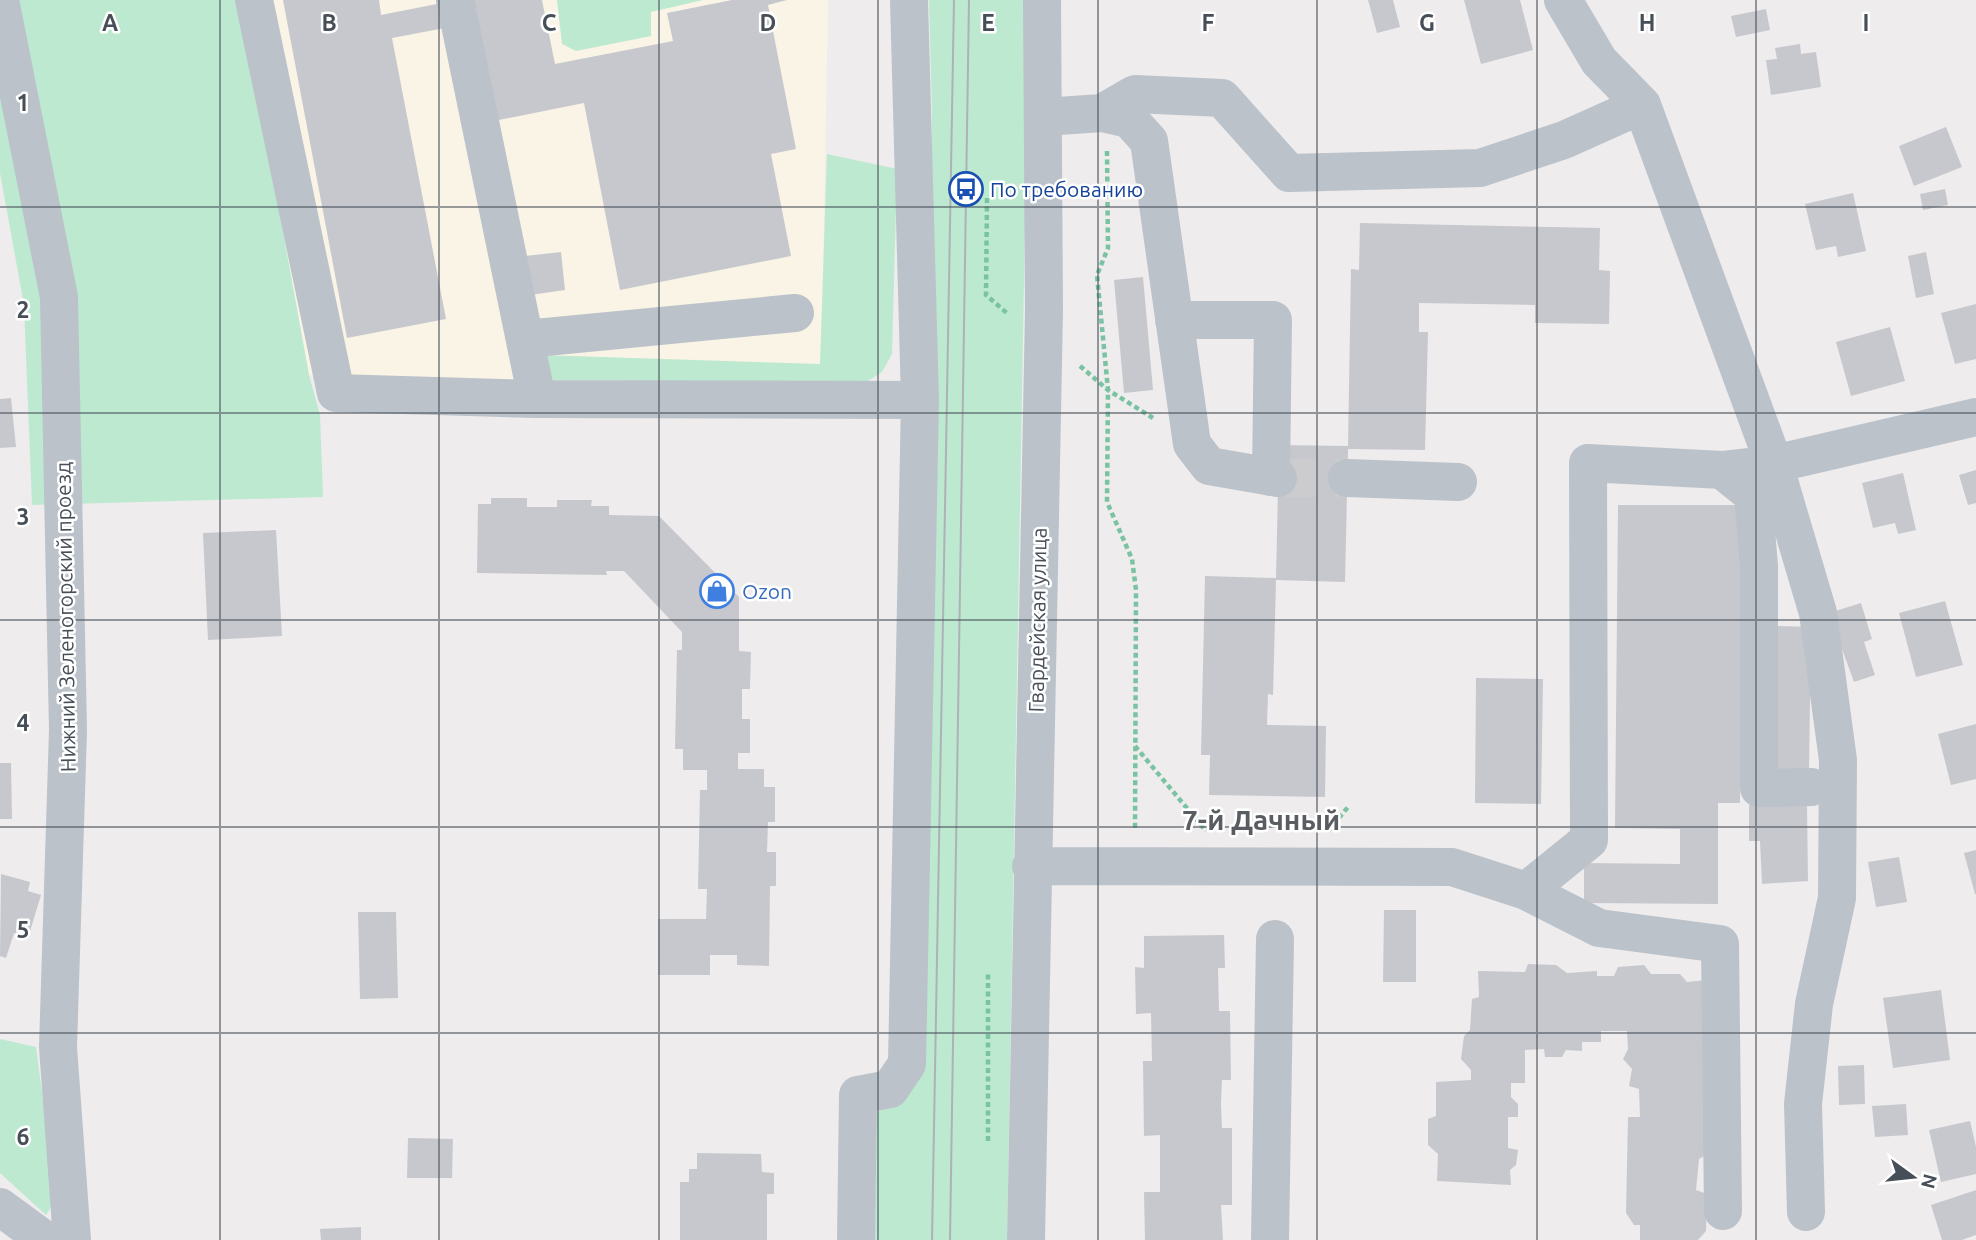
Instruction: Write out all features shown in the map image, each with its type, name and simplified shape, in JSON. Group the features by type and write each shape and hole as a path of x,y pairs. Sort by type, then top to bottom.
{"street":[{"name":"Нижний Зеленогорский проезд","path":"0,0 59,297 68,730 58,1047 72,1240"},
{"path":"254,0 336,393 537,399 920,400"},
{"path":"455,0 537,399"},
{"path":"856,1240 858,1095 890,1088 907,1064 920,400 909,0"},
{"name":"Гвардейская улица","path":"1026,1240 1031,866 1044,310 1042,0"},
{"path":"1563,0 1599,61 1642,106 1774,464 1818,613 1838,760 1837,898 1814,1004 1803,1104 1806,1212"},
{"path":"1102,113 1135,94 1222,98 1289,173 1387,173 1480,168 1564,140 1642,106"},
{"path":"1044,117 1102,113 1129,119 1149,141 1174,320 1192,443 1209,466 1275,477 1273,320 1174,320"},
{"path":"525,339 795,313"},
{"path":"1526,891 1589,840 1588,463 1722,470 1774,464 1976,417"},
{"path":"1722,470 1753,495 1759,566 1759,788 1811,787"},
{"path":"1347,478 1458,482"},
{"path":"1031,866 1452,867 1526,891 1599,928 1720,944 1723,1211"},
{"path":"1270,1240 1275,939"},
{"path":"0,1206 45,1240"}],"path":[{"path":"1102,113 1107,133 1108,248 1097,275 1108,390 1107,502 1132,559 1136,590 1133,866"},
{"path":"1134,746 1236,866"},
{"path":"988,1146 989,971"}],"shaded area":[{"path":"241,0 828,0 821,391 565,387 309,375"}],"green space":[{"path":"0,0 241,0 309,375 320,415 323,497 32,505 24,305 0,173"},
{"path":"557,0 703,0 651,12 651,36 576,51 562,44"},
{"path":"929,0 1024,0 1027,112 1007,1240 867,1240 876,1113 892,1103 924,873 932,113"},
{"path":"827,154 897,169 892,354 882,372 865,383 545,380 540,355 820,364"},
{"path":"0,1039 36,1047 56,1199 46,1215 0,1173"}],"building":[{"path":"283,0 379,0 381,15 457,0 542,0 555,64 673,41 667,13 732,0 787,0 768,5 796,149 771,154 791,256 620,290 584,103 489,122 471,23 392,38 446,319 347,338"},
{"path":"1368,0 1393,0 1400,27 1377,33"},
{"path":"1464,0 1520,0 1533,50 1481,64"},
{"path":"1766,9 1770,30 1736,37 1731,16"},
{"path":"1800,44 1801,54 1816,52 1821,87 1771,95 1766,60 1777,59 1775,48"},
{"path":"1946,127 1962,167 1914,186 1899,146"},
{"path":"1945,189 1948,205 1923,210 1920,194"},
{"path":"1853,193 1866,251 1838,257 1836,246 1816,250 1805,204"},
{"path":"1360,223 1600,228 1599,270 1610,271 1609,324 1535,323 1535,305 1419,303 1419,332 1428,332 1425,450 1348,449 1345,582 1276,580 1273,695 1268,694 1267,725 1326,726 1325,797 1209,795 1210,755 1201,755 1205,576 1276,578 1279,445 1348,446 1351,269 1359,270"},
{"path":"561,252 565,290 530,295 525,256"},
{"path":"1926,252 1934,294 1916,298 1908,256"},
{"path":"1143,277 1153,390 1124,393 1114,280"},
{"path":"1976,304 1976,359 1955,364 1941,313"},
{"path":"1890,327 1905,381 1851,396 1836,342"},
{"path":"11,398 16,447 0,448 0,399"},
{"path":"1976,470 1976,503 1968,505 1959,475"},
{"path":"1903,473 1916,530 1898,534 1895,523 1873,528 1862,483"},
{"path":"491,498 527,498 527,507 557,507 557,500 592,500 591,506 609,506 609,515 659,516 739,597 739,651 751,652 750,689 742,689 742,719 750,719 750,753 738,753 738,769 764,769 764,787 775,787 775,822 768,822 767,852 776,852 776,886 770,886 769,966 737,965 737,955 710,955 710,975 658,975 658,919 706,919 707,889 698,889 700,790 707,790 707,770 683,770 683,749 675,749 677,650 682,650 682,632 624,571 606,571 607,575 477,573 478,504 491,504"},
{"path":"1618,505 1742,505 1740,803 1718,803 1718,904 1584,903 1584,863 1680,864 1680,829 1615,828"},
{"path":"276,530 282,636 208,640 203,533"},
{"path":"1945,601 1963,665 1916,677 1899,613"},
{"path":"1861,603 1872,639 1864,642 1875,675 1854,682 1829,613"},
{"path":"1778,626 1811,627 1809,771 1776,770"},
{"path":"1476,678 1543,679 1541,804 1475,803"},
{"path":"1976,724 1976,779 1951,785 1938,734"},
{"path":"0,763 11,763 12,819 0,819"},
{"path":"1807,804 1808,881 1762,884 1760,841 1749,841 1749,805"},
{"path":"1976,850 1976,894 1975,894 1964,853"},
{"path":"1899,857 1907,902 1876,907 1868,862"},
{"path":"1,874 30,882 28,891 41,895 28,938 14,933 6,958 0,956"},
{"path":"1384,910 1416,910 1416,982 1383,982"},
{"path":"358,912 396,912 398,998 360,999"},
{"path":"1224,935 1225,968 1218,968 1219,1011 1230,1011 1231,1080 1222,1080 1221,1104 1222,1128 1232,1128 1232,1205 1221,1205 1223,1240 1145,1240 1144,1192 1160,1192 1160,1135 1144,1136 1143,1061 1152,1061 1151,1013 1136,1014 1135,967 1144,968 1144,936"},
{"path":"1528,964 1556,965 1567,973 1597,971 1597,976 1614,976 1618,967 1644,965 1651,974 1680,974 1687,982 1706,980 1706,1155 1699,1159 1696,1190 1707,1194 1706,1231 1698,1240 1640,1240 1640,1225 1634,1225 1626,1213 1628,1117 1640,1117 1639,1089 1629,1086 1632,1069 1623,1059 1628,1049 1627,1031 1601,1031 1601,1042 1582,1042 1582,1051 1566,1050 1562,1057 1545,1057 1544,1049 1525,1050 1525,1083 1511,1083 1511,1097 1518,1104 1518,1117 1508,1117 1508,1148 1518,1150 1516,1165 1510,1170 1511,1185 1437,1181 1438,1154 1428,1145 1428,1119 1436,1116 1436,1082 1471,1080 1471,1070 1461,1059 1464,1036 1470,1030 1472,999 1479,997 1478,971 1525,972"},
{"path":"1941,990 1950,1060 1893,1068 1883,998"},
{"path":"1864,1065 1865,1104 1839,1105 1838,1066"},
{"path":"1906,1104 1908,1135 1875,1137 1872,1106"},
{"path":"1970,1121 1976,1147 1976,1174 1941,1182 1929,1130"},
{"path":"408,1138 453,1139 452,1178 407,1178"},
{"path":"697,1153 761,1154 762,1172 774,1173 774,1194 767,1194 767,1240 680,1240 680,1182 689,1182 689,1169 697,1169"},
{"path":"1976,1190 1976,1235 1962,1240 1942,1240 1931,1205"},
{"path":"361,1227 361,1240 321,1240 320,1229"}],"tunnel":[{"path":"1278,478 1347,478"}],"tram line":[{"path":"932,1240 954,0"},
{"path":"950,1240 969,0"}],"place":[{"name":"По требованию","path":"966,189"},
{"name":"Ozon","path":"717,591"}],"district":[{"name":"7-й Дачный","path":"1261,819"}]}
